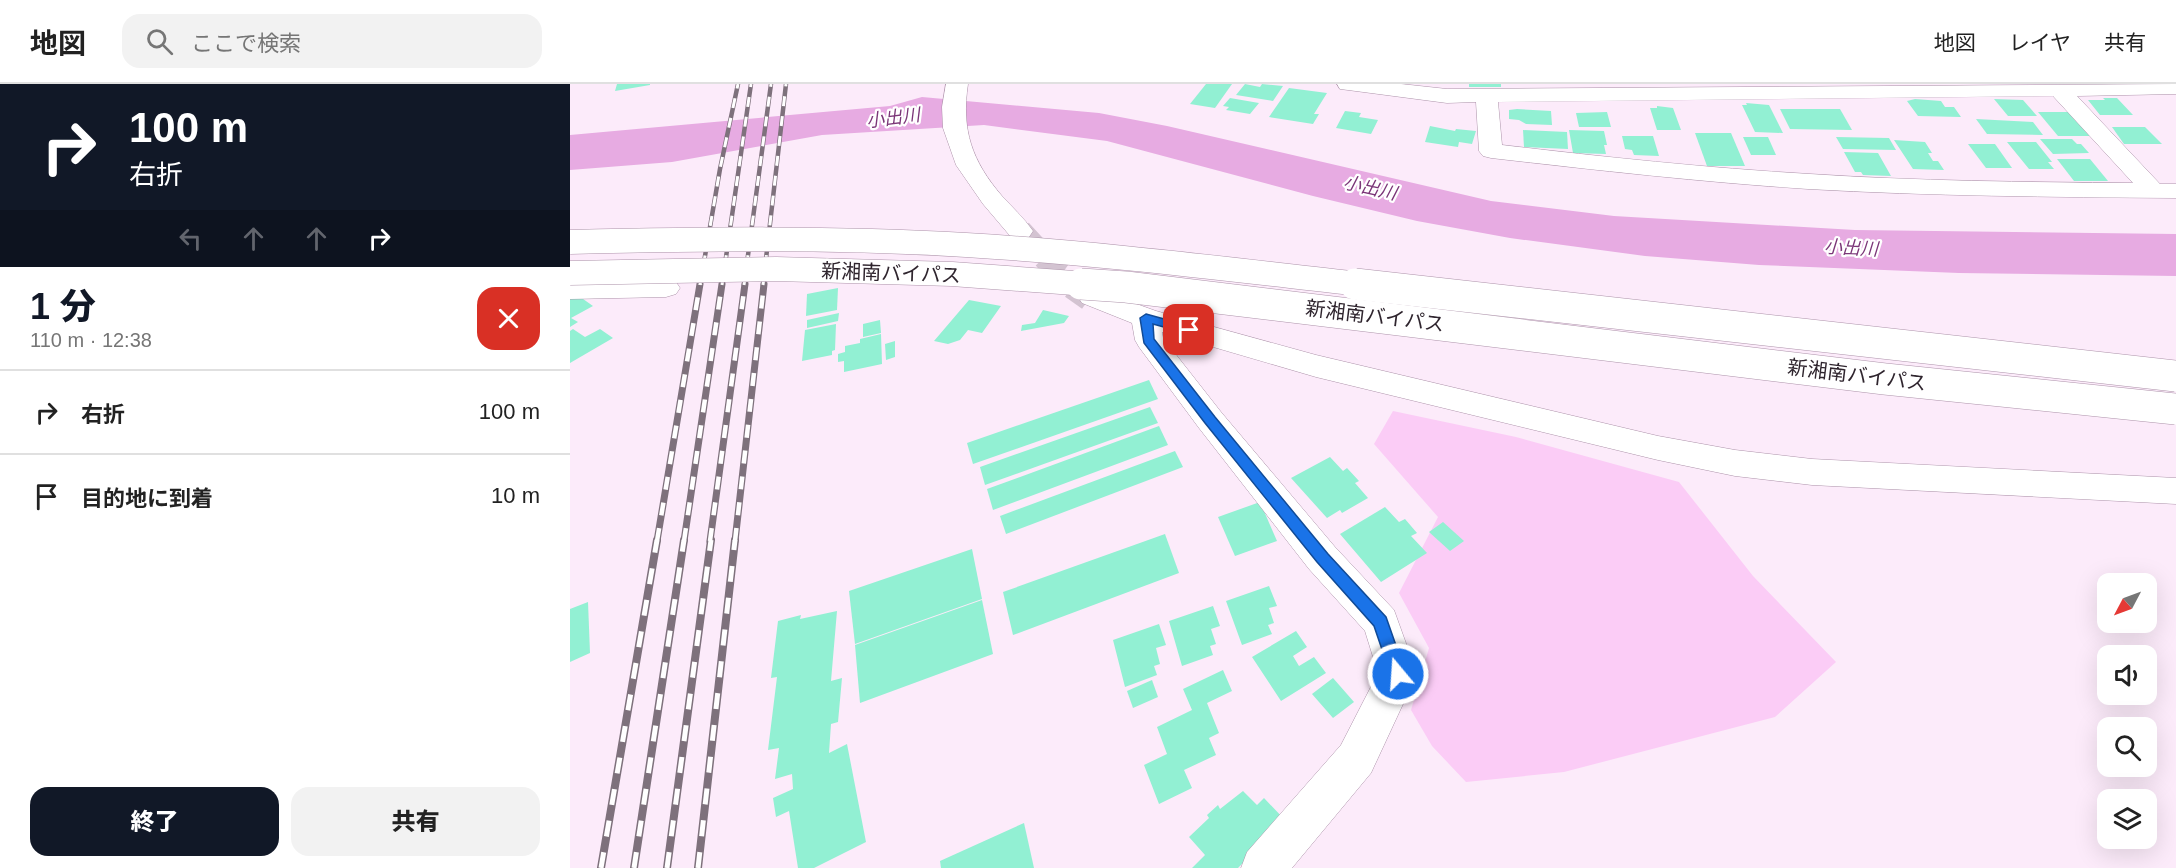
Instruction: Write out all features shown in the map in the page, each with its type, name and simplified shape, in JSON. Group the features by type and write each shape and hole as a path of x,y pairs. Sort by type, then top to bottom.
{"main road":[{"path":"957,84 952,120 957,144 969,171 1020,231"},
{"path":"1348,84 1486,95 1875,88 2176,88"},
{"path":"2059,89 2165,191"},
{"path":"1486,95 1491,151 1678,172 1852,184 1970,189 2165,191"},
{"name":"新湘南バイパス","path":"570,242 683,239 833,240 926,243 1101,255 2176,376"},
{"name":"新湘南バイパス","path":"570,273 776,269 952,274 1126,287 1885,379 2176,409"},
{"path":"570,290 666,288"},
{"path":"1092,297 1146,318 1316,366 1658,448 1735,463 1812,472 2176,490"},
{"path":"1146,318 1149,340 1210,420 1323,558 1381,622 1398,674 1356,759 1263,868"}],"shaded area":[{"path":"1393,411 1516,437 1679,482 1753,576 1836,662 1775,717 1564,772 1466,782 1432,746 1411,710 1429,648 1399,593 1438,517 1374,444"}],"water":[{"name":"小出川","path":"922,97 1099,113 1167,126 1491,201 1614,216 1855,230 2176,234 2176,276 1959,273 1759,265 1645,256 1510,238 1417,221 1107,141 984,125 822,135 672,162 570,170 570,135 890,106"}],"building":[{"path":"617,84 650,84 650,85 615,91"},
{"path":"1206,84 1232,84 1215,108 1190,104"},
{"path":"1245,84 1260,87 1262,84 1283,86 1273,101 1236,95"},
{"path":"1469,84 1501,84 1501,87 1469,87"},
{"path":"1289,88 1327,93 1314,114 1319,114 1313,124 1269,117"},
{"path":"1230,98 1259,103 1250,114 1226,110 1229,107 1223,106"},
{"path":"2103,98 2117,98 2133,115 2100,115 2088,100 2105,100"},
{"path":"1915,99 1941,101 1945,107 1954,107 1961,117 1918,116 1907,101"},
{"path":"1994,99 2023,100 2037,116 2008,116"},
{"path":"1746,103 1769,105 1783,133 1755,132 1742,105 1747,105"},
{"path":"1657,106 1673,108 1681,130 1657,130 1650,108 1657,108"},
{"path":"1780,109 1840,109 1852,130 1790,129"},
{"path":"1509,110 1551,111 1552,125 1526,124 1519,120 1509,119"},
{"path":"1345,111 1361,113 1359,117 1378,120 1371,134 1336,128"},
{"path":"1607,112 1611,127 1579,127 1576,113"},
{"path":"2038,112 2069,112 2091,136 2058,136"},
{"path":"1976,119 2033,122 2043,135 1987,134"},
{"path":"1430,126 1455,131 1456,129 1476,131 1472,144 1459,142 1458,147 1425,142"},
{"path":"2112,127 2145,127 2162,144 2124,144"},
{"path":"1523,130 1567,132 1568,149 1524,147"},
{"path":"1569,130 1604,131 1606,154 1573,153"},
{"path":"1695,133 1731,133 1745,166 1707,166"},
{"path":"1622,136 1653,136 1659,156 1634,155 1632,150 1625,149"},
{"path":"1743,137 1768,137 1776,155 1751,155"},
{"path":"1836,137 1889,138 1896,150 1843,149"},
{"path":"2040,139 2072,139 2077,144 2081,144 2089,153 2053,154"},
{"path":"1894,140 1925,142 1932,153 1928,153 1933,161 1938,161 1944,170 1913,169"},
{"path":"2007,142 2036,142 2052,162 2048,162 2054,169 2029,169"},
{"path":"1968,144 1995,144 2012,168 1986,168"},
{"path":"1844,152 1878,153 1891,176 1863,175 1861,172 1855,172"},
{"path":"2057,159 2090,159 2108,181 2074,181"},
{"path":"838,288 837,310 806,316 807,294"},
{"path":"576,294 593,306 571,318 578,322 570,327 570,297"},
{"path":"969,300 1001,306 982,333 968,330 960,340 948,344 934,341"},
{"path":"1043,310 1069,316 1064,323 1021,331 1022,325 1035,323"},
{"path":"839,313 838,321 807,328 807,320"},
{"path":"880,320 881,333 863,337 863,324"},
{"path":"836,324 835,350 832,351 832,355 802,361 805,330"},
{"path":"573,329 585,337 600,329 613,338 570,363 570,331"},
{"path":"881,334 882,364 844,372 844,361 838,362 838,354 845,352 845,346 860,343 860,339"},
{"path":"895,341 895,357 886,360 885,344"},
{"path":"1149,380 1158,399 973,464 967,443"},
{"path":"1150,407 1158,423 985,485 980,467"},
{"path":"1159,426 1168,445 993,510 987,489"},
{"path":"1175,451 1183,467 1006,534 1000,516"},
{"path":"1330,457 1343,471 1347,468 1359,481 1355,483 1368,498 1342,513 1340,510 1327,518 1291,478"},
{"path":"1260,502 1277,541 1235,556 1218,517"},
{"path":"1385,507 1399,522 1405,519 1417,533 1411,536 1427,553 1381,582 1340,534"},
{"path":"1443,522 1464,541 1450,551 1429,532"},
{"path":"1165,534 1179,573 1013,635 1003,592"},
{"path":"972,549 982,599 855,644 849,591"},
{"path":"1269,586 1277,606 1269,608 1274,623 1268,625 1272,634 1242,645 1226,601"},
{"path":"982,600 993,654 860,703 855,645"},
{"path":"588,602 590,653 570,662 570,609"},
{"path":"1213,606 1220,626 1211,629 1216,644 1210,646 1213,655 1182,666 1169,621"},
{"path":"837,611 831,681 842,678 838,722 831,724 829,753 847,744 866,842 814,868 798,868 789,811 776,817 773,798 793,789 792,774 775,779 779,748 768,750 777,677 771,678 778,621 801,615 800,619"},
{"path":"1159,624 1166,645 1156,648 1160,664 1154,666 1157,675 1125,687 1113,640"},
{"path":"1296,631 1307,647 1293,656 1299,666 1314,657 1326,673 1281,701 1252,657"},
{"path":"1223,670 1232,691 1207,703 1219,733 1209,738 1216,755 1184,770 1192,788 1159,804 1144,765 1167,754 1157,727 1192,710 1183,689"},
{"path":"1333,678 1354,702 1333,718 1312,694"},
{"path":"1152,680 1158,697 1133,708 1127,691"},
{"path":"1243,791 1257,805 1264,798 1285,820 1238,868 1192,868 1205,855 1189,837 1209,818 1207,815 1218,805 1220,809"},
{"path":"1024,823 1034,868 941,868 940,861"}],"tunnel":[{"path":"1020,231 1058,272 1076,285"},
{"path":"1074,284 1091,296"}],"railway":[{"path":"700,285 720,169 738,84"},
{"path":"722,285 751,84"},
{"path":"744,285 771,84"},
{"path":"763,285 786,84"},
{"path":"657,541 700,284"},
{"path":"684,541 722,284"},
{"path":"710,541 745,284"},
{"path":"735,541 764,284"},
{"path":"601,868 657,540"},
{"path":"634,868 684,540"},
{"path":"667,868 711,540"},
{"path":"698,868 735,540"}],"route":[{"path":"1189,330 1146,318 1149,340 1210,420 1323,558 1381,622 1398,674"}]}
